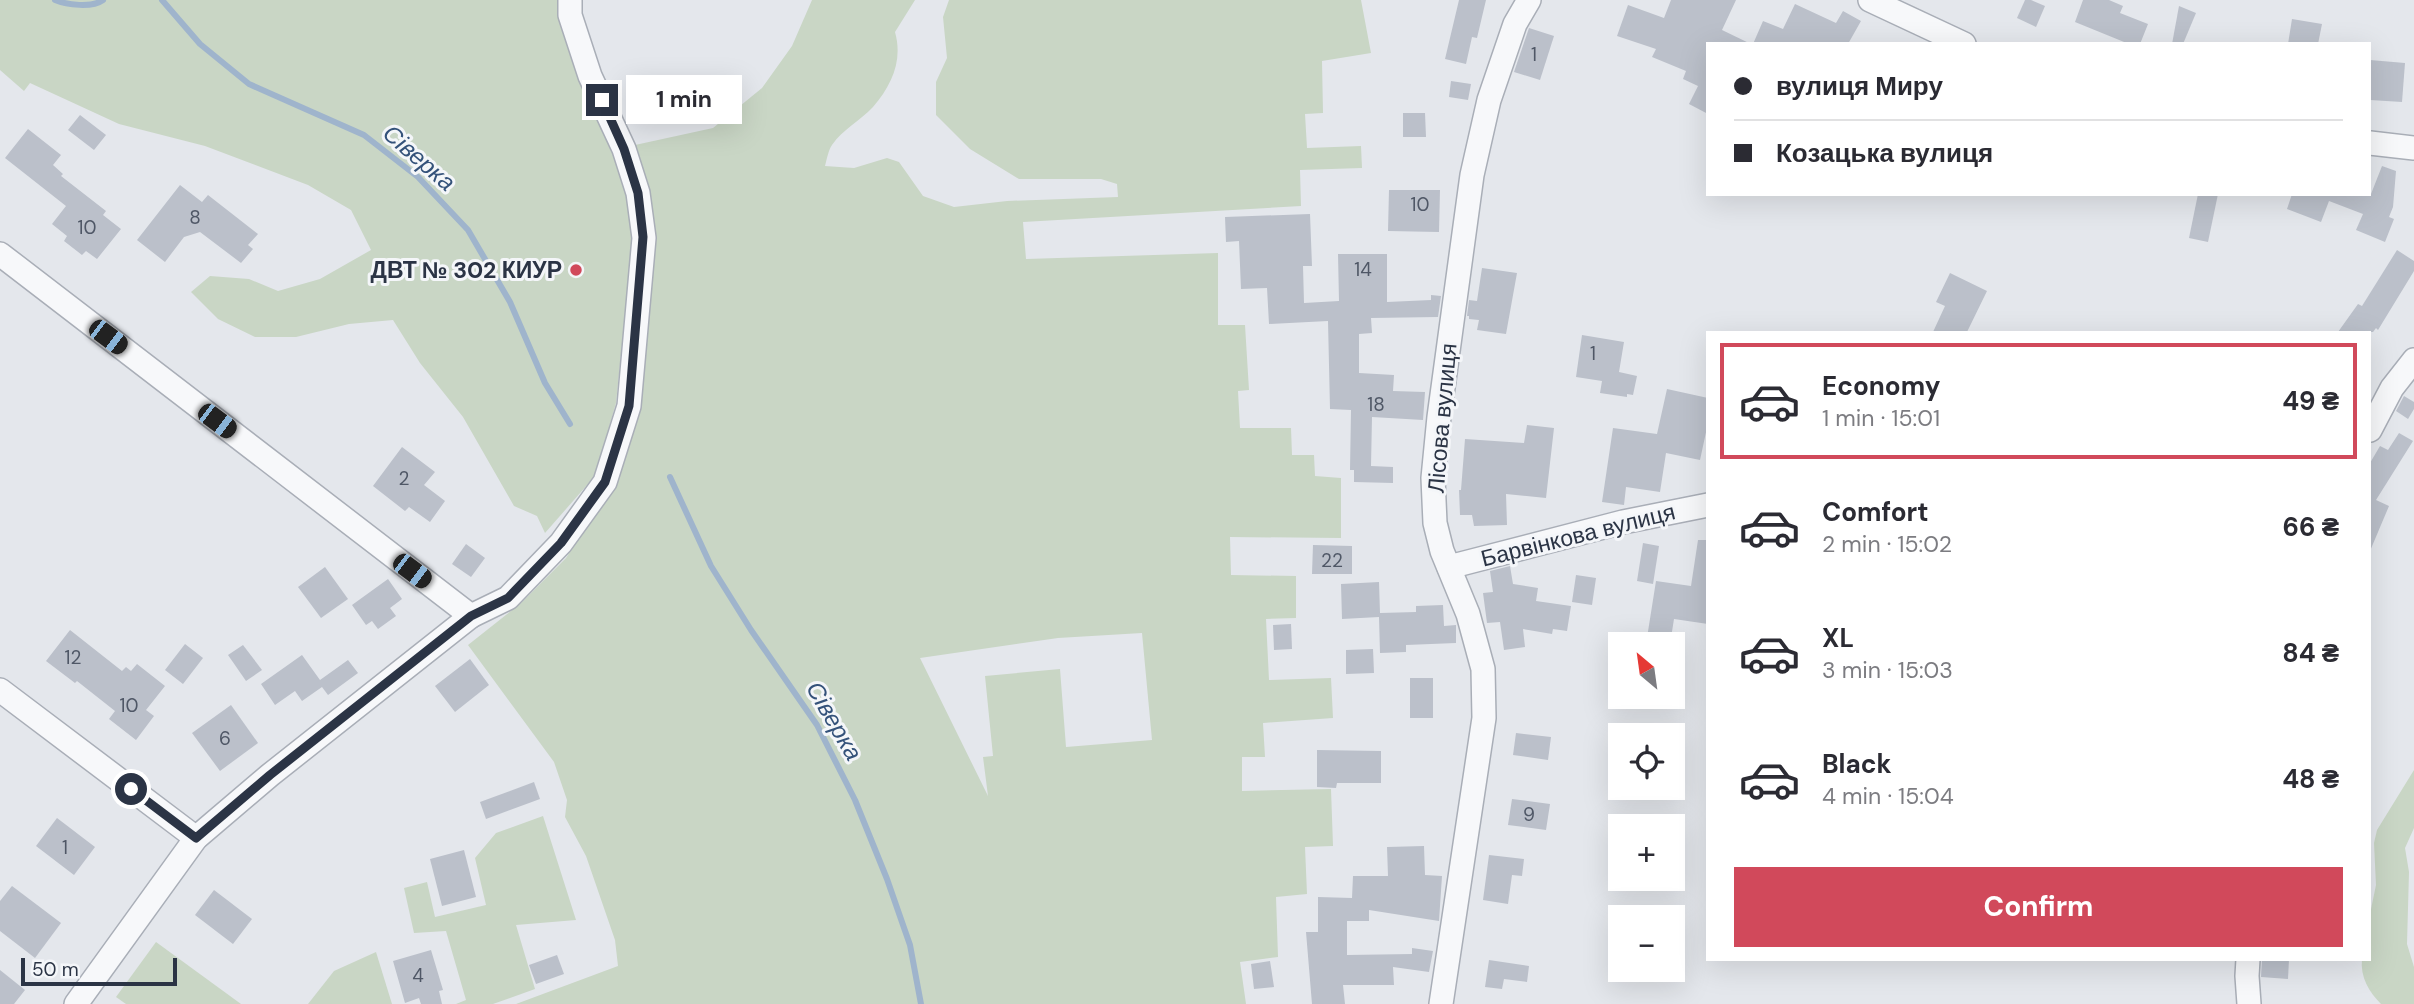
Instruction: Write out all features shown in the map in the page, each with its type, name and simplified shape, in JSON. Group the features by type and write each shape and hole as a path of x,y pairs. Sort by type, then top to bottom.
{"street":[{"path":"76,1004 196,838 270,775 471,616 508,598 561,543 605,482 629,406 643,237 638,193 624,149 590,76 570,15 570,0"},
{"name":"Лісова вулиця","path":"1441,1004 1484,718 1483,669 1468,614 1442,551 1436,523 1433,478 1438,417 1472,175 1489,100 1515,24 1529,0"},
{"path":"1870,0 1960,42"},
{"path":"2371,143 2414,148"},
{"path":"0,254 471,616"},
{"path":"2371,428 2392,388 2414,360"},
{"name":"Барвінкова вулиця","path":"1449,567 1623,522 1706,505"},
{"path":"0,690 196,838"},
{"path":"2248,961 2249,1004"}],"green space":[{"path":"0,0 559,0 629,194 633,237 616,403 595,476 545,533 537,516 514,506 463,417 420,363 393,320 349,324 296,337 255,337 218,319 191,292 210,276 249,279 278,291 320,279 371,250 351,210 308,185 205,146 119,124 30,83 24,91 0,70"},
{"path":"812,0 915,0 895,32 897,62 886,90 863,117 836,139 825,166 854,168 887,158 899,162 923,196 954,207 1007,201 1118,197 1117,184 1101,179 1019,179 970,149 936,115 936,82 947,58 943,17 949,0 1361,0 1371,53 1322,61 1323,113 1305,114 1307,148 1361,146 1362,168 1300,170 1301,206 1023,222 1026,259 1218,253 1218,325 1245,325 1249,390 1238,391 1240,428 1291,428 1292,455 1314,455 1315,476 1341,478 1341,538 1230,537 1231,575 1296,576 1296,618 1266,619 1269,680 1331,678 1333,718 1263,723 1265,757 1242,757 1242,791 1331,789 1333,846 1305,847 1307,894 1276,897 1278,957 1240,962 1246,1004 516,1004 618,966 615,940 586,856 565,817 567,800 554,762 468,645 521,603 566,558 612,487 636,408 635,145 713,128 762,88 792,46","holes":["1142,633 1152,740 1066,747 1060,669 985,676 993,756 983,757 988,796 920,658 1058,638"]},
{"path":"2414,770 2414,828 2405,848 2409,872 2407,944 2414,967 2414,1004 2381,1004 2366,984 2362,972 2362,961 2371,961 2371,909 2376,885 2374,843 2377,830"},
{"path":"543,816 576,920 516,925 535,989 493,1004 456,1004 466,1000 446,931 414,933 404,888 427,882 435,917 486,905 475,858 496,833"},
{"path":"156,942 241,1004 126,1004 116,997"},
{"path":"376,952 392,1004 308,1004 334,971"}],"building":[{"path":"1459,0 1486,0 1477,38 1472,37 1466,64 1445,59"},
{"path":"1671,0 1736,0 1722,30 1747,42 1706,42 1706,113 1689,104 1698,86 1683,79 1686,71 1652,57 1656,49 1617,36 1628,5 1664,18"},
{"path":"2025,0 2045,6 2036,27 2017,18"},
{"path":"2083,0 2109,0 2123,6 2120,13 2148,24 2141,42 2124,42 2075,22"},
{"path":"1795,4 1836,23 1843,11 1861,21 1849,42 1754,42 1763,21 1783,29"},
{"path":"2179,6 2196,13 2184,42 2172,42"},
{"path":"2292,19 2322,24 2318,42 2288,42"},
{"path":"1529,28 1554,36 1540,80 1514,72"},
{"path":"2371,60 2405,63 2402,102 2371,100"},
{"path":"1451,81 1471,84 1468,100 1449,97"},
{"path":"1403,113 1425,113 1426,137 1403,137"},
{"path":"80,115 106,135 94,150 68,130"},
{"path":"28,129 61,155 53,165 63,174 61,176 106,211 103,215 121,229 97,259 86,251 82,255 64,241 67,236 52,224 66,206 5,158"},
{"path":"2382,166 2396,171 2393,207 2389,217 2394,219 2385,242 2356,230 2363,214 2329,201 2321,222 2287,209 2291,196 2371,194"},
{"path":"180,185 202,202 208,195 258,234 248,245 253,249 241,263 200,232 184,237 165,262 137,240"},
{"path":"1389,190 1440,190 1439,232 1388,231"},
{"path":"2198,196 2218,196 2208,242 2189,238"},
{"path":"1310,214 1312,266 1303,266 1304,303 1339,301 1338,254 1387,254 1387,302 1431,300 1431,295 1441,296 1438,317 1371,318 1372,333 1359,334 1359,373 1394,375 1393,391 1425,392 1423,420 1372,417 1371,466 1393,467 1393,483 1354,482 1354,470 1350,470 1351,410 1330,409 1328,321 1269,324 1267,288 1241,289 1239,241 1226,242 1225,217"},
{"path":"2397,250 2414,261 2414,271 2378,330 2339,331 2358,304 2362,306"},
{"path":"1482,268 1517,273 1506,334 1477,330 1479,320 1469,319 1467,316 1469,300 1477,301"},
{"path":"1950,273 1987,291 1967,331 1933,331 1945,306 1936,302"},
{"path":"1582,335 1624,342 1619,372 1637,376 1633,395 1627,394 1627,397 1600,393 1602,381 1576,377"},
{"path":"1667,389 1706,398 1706,432 1700,460 1666,453 1660,492 1626,487 1624,505 1602,502 1613,428 1657,434"},
{"path":"2404,396 2414,402 2414,409 2408,419 2396,411"},
{"path":"1527,425 1554,428 1546,498 1506,494 1507,525 1474,526 1472,515 1460,515 1459,490 1465,439 1524,443"},
{"path":"2399,433 2413,441 2376,500 2389,506 2371,549 2371,461 2380,446 2388,450"},
{"path":"402,447 435,472 424,485 445,501 430,522 409,507 405,511 373,486"},
{"path":"1698,540 1706,540 1706,624 1674,619 1672,632 1648,632 1656,581 1691,586"},
{"path":"1643,543 1659,546 1653,584 1637,581"},
{"path":"466,544 485,558 471,577 452,564"},
{"path":"1313,545 1352,546 1352,574 1312,574"},
{"path":"1510,566 1513,584 1538,588 1536,601 1571,606 1567,631 1553,629 1552,634 1523,629 1525,647 1504,650 1500,622 1487,623 1483,593 1493,592 1490,571"},
{"path":"325,567 348,599 321,618 298,587"},
{"path":"1576,575 1596,578 1592,605 1572,602"},
{"path":"388,579 402,599 390,608 396,616 378,629 372,621 366,625 352,605"},
{"path":"1379,582 1380,613 1416,612 1416,606 1443,605 1444,626 1456,625 1456,643 1406,645 1406,652 1380,653 1379,617 1342,619 1341,584"},
{"path":"1291,624 1292,649 1274,650 1273,625"},
{"path":"70,630 122,671 126,667 131,671 137,664 165,686 146,710 154,716 136,740 109,719 115,711 46,661"},
{"path":"185,644 203,658 183,684 165,670"},
{"path":"243,645 262,670 246,681 228,655"},
{"path":"1373,649 1374,673 1346,674 1346,650"},
{"path":"302,655 320,680 348,660 358,673 328,695 322,687 302,701 295,691 275,705 261,684"},
{"path":"470,659 489,685 455,712 435,686"},
{"path":"1410,678 1433,678 1433,718 1410,718"},
{"path":"231,705 258,743 220,771 192,733"},
{"path":"1516,733 1551,737 1548,760 1513,755"},
{"path":"1317,750 1381,751 1381,783 1337,783 1336,788 1317,787"},
{"path":"534,782 540,799 486,819 480,802"},
{"path":"1512,799 1550,804 1546,830 1508,825"},
{"path":"57,818 95,847 74,875 36,846"},
{"path":"1424,846 1425,875 1442,876 1439,921 1369,910 1369,921 1347,921 1347,955 1412,954 1412,948 1433,951 1429,972 1393,967 1394,985 1343,985 1345,1004 1312,1004 1306,932 1318,932 1318,897 1352,898 1353,876 1388,876 1387,847"},
{"path":"464,850 476,897 442,906 430,859"},
{"path":"1489,855 1524,859 1522,876 1512,875 1508,904 1483,900"},
{"path":"12,886 61,923 35,958 0,931 0,901"},
{"path":"214,890 252,919 233,944 195,915"},
{"path":"431,950 443,990 439,991 442,1004 421,1004 419,998 405,1003 393,961"},
{"path":"557,955 564,974 536,984 529,965"},
{"path":"1489,960 1529,966 1527,982 1504,979 1502,989 1485,987"},
{"path":"1270,961 1274,987 1254,989 1251,964"},
{"path":"2262,961 2289,961 2288,979 2261,977"},
{"path":"0,970 25,990 14,1004 0,1004"}],"waterway":[{"name":"Сіверка","path":"55,0 79,5 103,0"},
{"name":"Сіверка","path":"162,0 200,44 249,84 364,135 418,177 468,230 510,302 545,383 570,424"},
{"name":"Сіверка","path":"670,477 711,566 751,630 817,725 855,800 910,945 921,1004"}],"place":[{"name":"ДВТ № 302 КИУР","path":"576,270"}],"route":[{"path":"131,789 196,838 270,775 471,616 508,598 561,543 605,482 629,406 643,237 638,193 624,149 602,100"}]}
